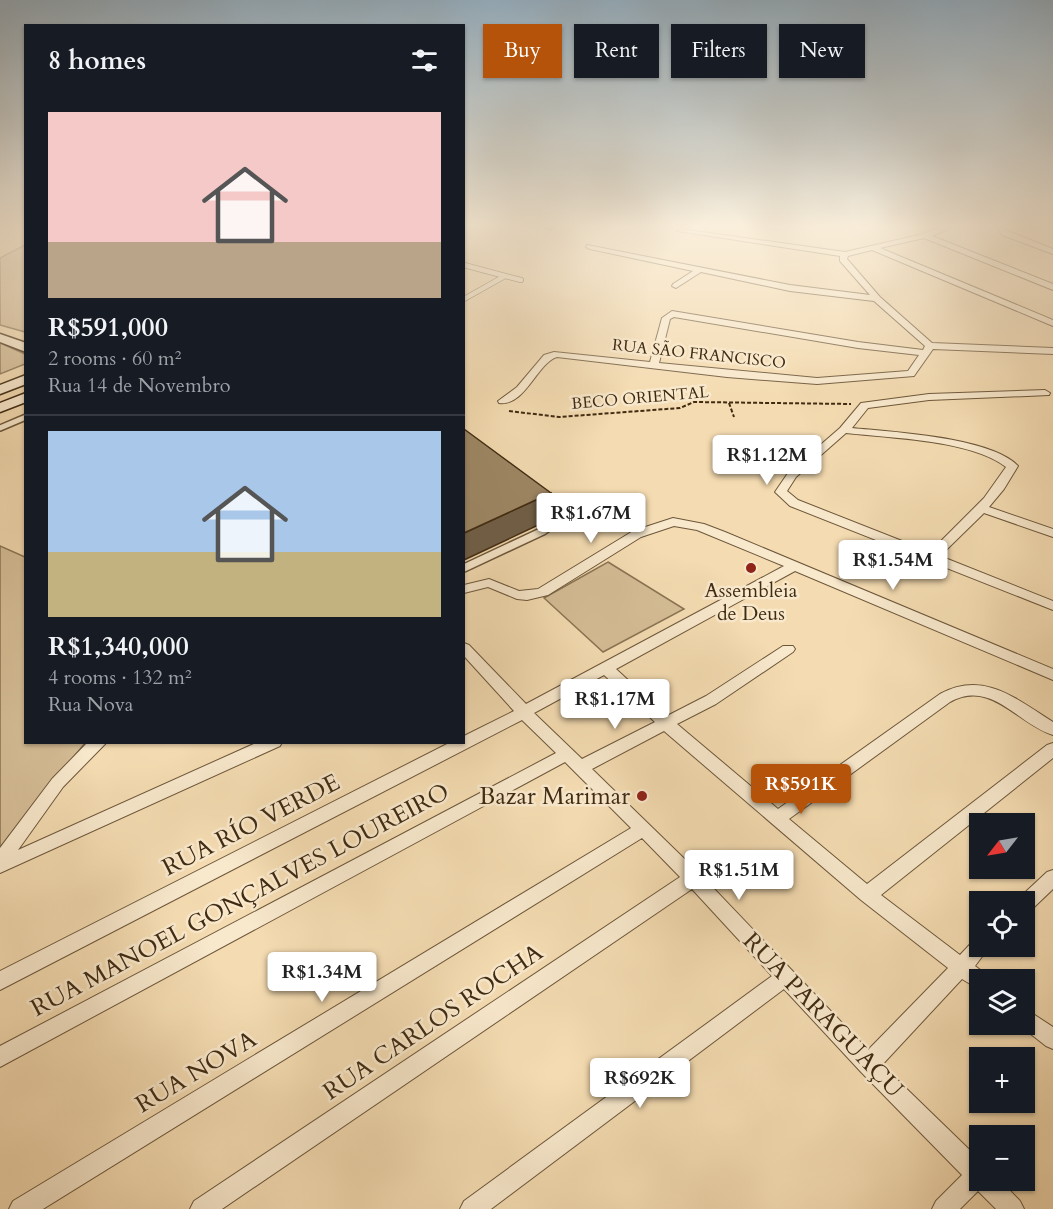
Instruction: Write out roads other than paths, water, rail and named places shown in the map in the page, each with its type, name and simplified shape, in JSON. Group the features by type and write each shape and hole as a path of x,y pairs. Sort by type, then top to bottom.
{"main road":[{"path":"0,338 24,347"},
{"path":"0,381 24,371"},
{"path":"0,390 24,380"},
{"path":"0,400 24,390"},
{"path":"0,408 24,398"}],"street":[{"path":"676,286 680,283"},
{"path":"772,283 877,299"},
{"path":"862,283 928,349"},
{"path":"958,283 1053,323"},
{"path":"654,366 668,316 677,314 858,345 928,349 1053,351"},
{"path":"920,385 928,349"},
{"name":"RUA SÃO FRANCISCO","path":"503,401 521,389 545,359 554,355 817,381 920,385"},
{"path":"1045,393 920,385 865,405 844,430 792,475 781,489 784,496 794,503 933,556 1053,606"},
{"path":"844,430 954,444 980,450 1009,462 1012,466 1005,479 981,508 933,556"},
{"path":"981,508 1053,533"},
{"path":"465,589 489,583 517,595 527,596 543,592 637,534 673,522 700,527 1053,675"},
{"name":"RUA RÍO VERDE","path":"465,742 793,567"},
{"name":"RUA MANOEL GONÇALVES LOUREIRO","path":"0,1057 574,760 665,723 711,700 788,649"},
{"name":"RUA PARAGUAÇU","path":"466,653 693,878 868,1065 969,1167"},
{"path":"606,668 665,723 867,895 969,972"},
{"path":"778,818 945,698 961,690 981,690 999,697 1053,729"},
{"path":"0,864 45,800 85,753 96,744"},
{"path":"0,864 270,744"},
{"name":"RUA RÍO VERDE","path":"0,981 462,744"},
{"path":"867,895 1053,749"},
{"name":"RUA NOVA","path":"21,1209 643,829"},
{"path":"1035,894 1053,877"},
{"name":"RUA CARLOS ROCHA","path":"202,1209 693,878"},
{"path":"868,1065 970,957"},
{"path":"472,1209 784,977"},
{"path":"1035,1025 1053,1039"},
{"path":"945,1209 969,1188"},
{"name":"RUA PARAGUAÇU","path":"993,1191 1012,1209"}],"lane":[{"path":"465,298 492,283"},
{"path":"0,428 24,418"},
{"path":"465,568 543,531 556,522 557,513 538,499"}],"place":[{"name":"Assembleia de Deus","path":"751,568"},
{"name":"Bazar Marimar","path":"642,796"}]}
